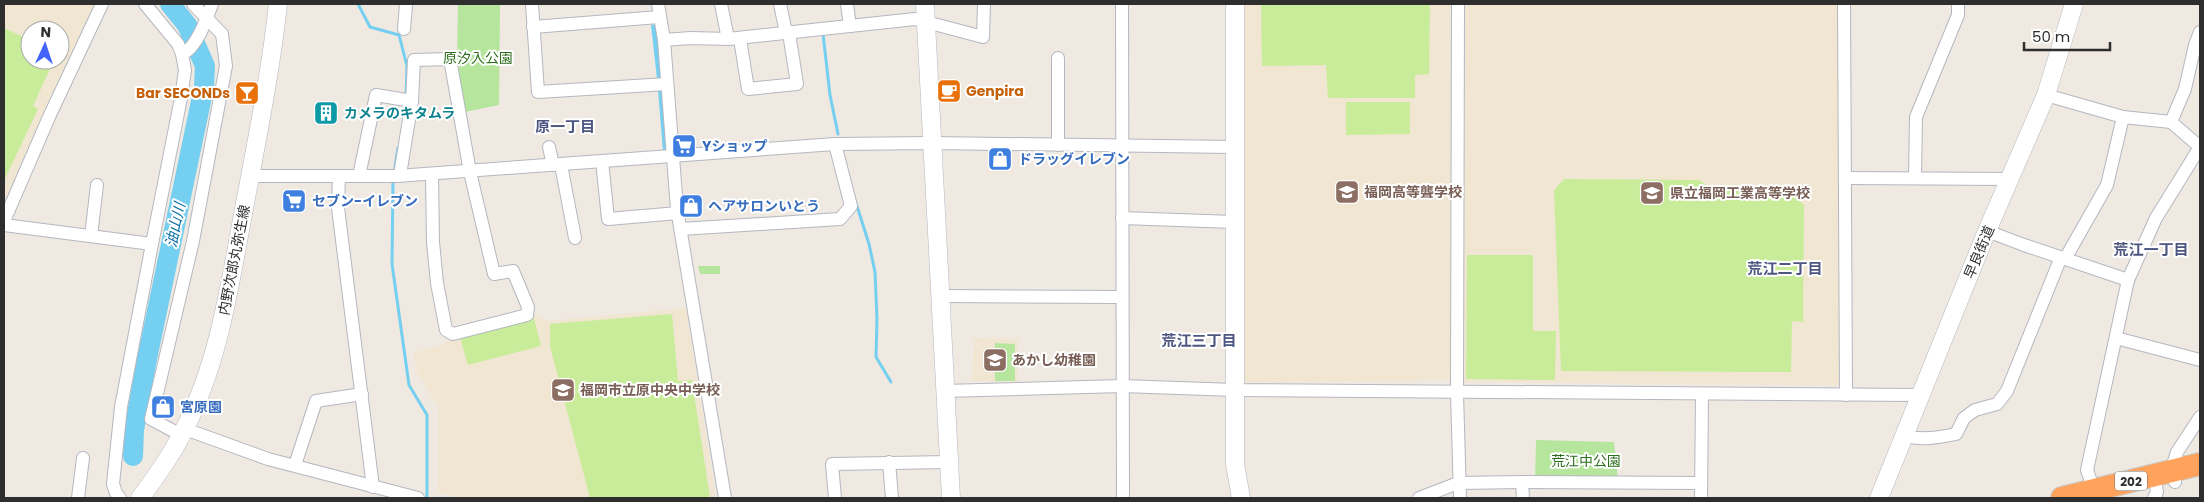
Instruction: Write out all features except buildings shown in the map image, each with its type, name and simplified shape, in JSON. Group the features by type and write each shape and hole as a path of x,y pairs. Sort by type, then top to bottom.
{"highway":[{"name":"202","path":"2162,483 2200,464"},
{"name":"202","path":"2062,498 2102,496 2200,476"}],"street":[{"path":"4,221 49,117 102,4"},
{"path":"145,4 186,53"},
{"path":"193,4 205,22 222,34 226,66 193,241 152,419 183,432 268,459 418,498"},
{"path":"120,498 113,484 121,407 181,98 186,53 205,22 212,4"},
{"name":"内野次郎丸弥生線","path":"140,498 183,432 209,371 219,336 271,66 278,4"},
{"path":"404,29 406,4"},
{"path":"532,4 538,92 667,84"},
{"path":"658,4 664,40 678,213 725,498"},
{"path":"721,4 734,39 748,89 797,84 790,32 785,28 780,4"},
{"path":"847,4 850,26"},
{"path":"925,4 934,143 944,391 951,498"},
{"path":"664,40 691,38 734,39 915,19 983,37 984,4"},
{"path":"1122,4 1123,498"},
{"path":"1235,4 1235,464 1240,498"},
{"path":"1458,4 1457,393 1458,483 1460,498"},
{"path":"1844,4 1846,395"},
{"path":"1916,178 1916,117 1958,15 1958,4"},
{"name":"早良街道","path":"1881,497 1919,395 2046,95 2074,4"},
{"path":"533,26 659,17"},
{"path":"2171,122 2185,89 2195,45 2200,32"},
{"path":"1058,58 1058,145"},
{"path":"395,176 414,60 450,59 470,172 494,274 513,271 528,307 527,314 453,334 446,330 433,242 432,174"},
{"path":"360,176 376,95 408,100"},
{"path":"2046,95 2123,117 2171,122 2200,147 2156,218 2128,280 2087,470 2102,496"},
{"path":"1903,436 1920,440 1956,434 1964,418 1975,410 1997,404 2007,391 2063,258 2107,184 2123,117"},
{"path":"250,176 395,176 470,172 835,144 934,143 1234,147"},
{"path":"681,229 840,219 851,206 835,144"},
{"path":"549,147 557,165 575,238"},
{"path":"602,161 608,219 678,213"},
{"path":"339,176 338,208 374,486"},
{"path":"1845,178 2010,179"},
{"path":"91,236 97,185"},
{"path":"1122,218 1234,222"},
{"path":"4,225 152,244"},
{"path":"1987,231 2128,280"},
{"path":"940,296 1122,297"},
{"path":"2116,338 2200,360"},
{"path":"944,391 1122,386 1235,390 1457,393 1919,395"},
{"path":"295,466 316,401 362,394"},
{"path":"1701,498 1702,394"},
{"path":"2162,483 2177,452 2200,417"},
{"path":"78,498 83,458"},
{"path":"889,462 892,498"},
{"path":"835,498 832,464 948,462"},
{"path":"1522,482 1523,498"},
{"path":"1418,498 1458,483 1701,482"}],"shaded area":[{"path":"4,4 96,4 70,60 70,20 20,20 20,70 65,70 4,202"},
{"name":"福岡高等聾学校","path":"1243,4 1450,4 1453,380 1241,383"},
{"name":"県立福岡工業高等学校","path":"1465,4 1840,4 1842,385 1464,382"},
{"name":"福岡市立原中央中学校","path":"686,308 716,498 461,498 438,492 439,408 417,372 413,353 441,346 449,339 535,315 548,321"},
{"name":"あかし幼稚園","path":"974,338 1018,339 1017,382 972,381"}],"green space":[{"name":"原汐入公園","path":"458,4 500,4 499,105 465,112 457,58"},
{"path":"1261,4 1430,4 1429,74 1415,75 1415,98 1328,98 1326,65 1262,66"},
{"path":"4,28 20,35 20,70 49,70 33,106 38,109 4,181"},
{"path":"1346,102 1410,102 1410,134 1346,135"},
{"path":"1564,179 1699,180 1706,185 1784,188 1804,205 1803,322 1792,321 1791,372 1561,371 1554,190"},
{"path":"1467,255 1533,255 1533,331 1556,331 1555,380 1466,379"},
{"path":"698,266 720,266 720,274 700,274"},
{"path":"672,314 678,381 692,380 710,498 590,498 550,346 550,324"},
{"path":"534,318 541,346 468,365 460,338"},
{"path":"995,343 1015,344 1015,381 995,381"},
{"name":"荒江中公園","path":"1536,440 1614,442 1618,480 1535,480"}],"water":[{"path":"656,24 661,79 657,79 651,25"},
{"path":"662,89 667,151 663,151 658,90"}],"waterway":[{"name":"油山川","path":"133,456 134,430 147,359 204,87 205,66 187,25 170,4"},
{"path":"358,4 370,27 399,35 407,66 406,98"},
{"path":"823,34 830,95 838,134"},
{"path":"394,174 398,148"},
{"path":"393,180 392,264 409,385 427,415 427,498"},
{"path":"856,203 869,244 875,272 876,357 891,382"}],"place":[{"name":"Genpira","path":"949,91"},
{"name":"Bar SECONDs","path":"247,93"},
{"name":"カメラのキタムラ","path":"326,113"},
{"name":"Yショップ","path":"684,146"},
{"name":"ドラッグイレブン","path":"1000,159"},
{"name":"福岡高等聾学校","path":"1347,192"},
{"name":"県立福岡工業高等学校","path":"1652,193"},
{"name":"セブン-イレブン","path":"294,201"},
{"name":"ヘアサロンいとう","path":"691,206"},
{"name":"あかし幼稚園","path":"995,360"},
{"name":"福岡市立原中央中学校","path":"563,390"},
{"name":"宮原園","path":"163,407"}],"district":[{"name":"原一丁目","path":"565,126"},
{"name":"荒江一丁目","path":"2151,249"},
{"name":"荒江二丁目","path":"1785,268"},
{"name":"荒江三丁目","path":"1199,340"}]}
